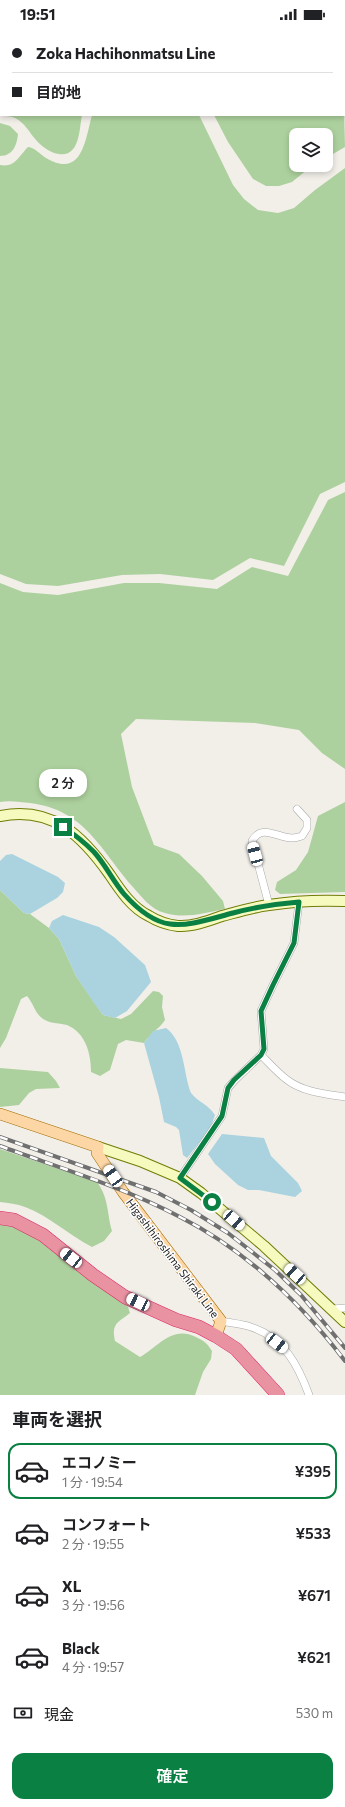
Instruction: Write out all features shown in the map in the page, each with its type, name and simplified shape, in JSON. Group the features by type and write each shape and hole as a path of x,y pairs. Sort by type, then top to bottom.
{"highway":[{"path":"0,1218 14,1220 43,1235 93,1275 125,1296 176,1320 199,1327 216,1336 236,1350 278,1395"}],"main road":[{"path":"0,1114 98,1147"},
{"name":"Higashihiroshima Shiraki Line","path":"98,1147 97,1153 123,1192 221,1322 216,1336"}],"street":[{"path":"269,905 252,841 255,835 263,832 292,838 302,836 307,828 307,820 297,809"},
{"path":"0,816 20,813 38,815 55,822 72,832 94,853 120,889 135,906 148,916 177,926 192,925 269,905 326,900 345,901"},
{"path":"180,1178 222,1116 228,1088 234,1080 261,1055 264,1044 261,1011 294,943 299,902"},
{"path":"261,1055 286,1079 294,1084 311,1091 345,1097"},
{"path":"98,1147 140,1161 180,1178 234,1220 333,1309 345,1322"},
{"path":"333,1309 345,1308"},
{"path":"221,1322 252,1327 271,1338 284,1348 295,1361 309,1395"}],"green space":[{"path":"6,116 82,116 79,135 75,147 66,154 59,154 50,151 41,145 24,125 12,117"},
{"path":"92,116 199,116 233,185 244,199 258,210 278,213 294,208 315,190 345,168 345,482 320,494 284,566 250,558 213,580 160,574 122,575 58,586 26,584 0,574 0,165 9,165 13,163 28,147 46,158 58,163 67,164 75,160 80,154 87,136"},
{"path":"215,116 344,116 345,147 333,154 333,128 289,128 289,172 304,172 292,182 279,186 266,186 253,179 228,142"},
{"path":"0,123 10,126 18,134 14,149 4,156 0,156"},
{"path":"345,492 345,769 322,753 299,730 255,723 136,719 121,734 132,787 154,845 179,854 202,876 223,901 225,909 202,914 173,915 155,909 132,886 90,833 65,814 49,807 30,803 8,801 0,802 0,583 23,592 58,595 124,583 159,583 217,589 252,567 288,576 328,500"},
{"path":"345,802 345,892 280,894 275,890 277,882 296,870 308,852 318,816"},
{"path":"0,890 24,913 30,914 49,928 59,939 76,976 103,1015 121,1019 131,1014 153,991 159,992 163,996 162,1007 165,1020 163,1023 144,1043 126,1040 118,1044 110,1070 100,1076 91,1072 88,1051 79,1033 67,1025 50,1022 42,1018 27,996 21,999 6,1038 0,1048"},
{"path":"0,1068 48,1072 60,1088 36,1089 29,1093 19,1105 0,1107"},
{"path":"0,1149 97,1182 106,1200 112,1231 104,1241 92,1247 51,1220 34,1211 19,1205 0,1202"},
{"path":"0,1222 22,1228 103,1285 128,1307 130,1313 116,1324 114,1330 115,1341 140,1357 166,1338 173,1335 187,1334 205,1342 212,1351 211,1359 203,1372 195,1395 0,1395"}],"water":[{"path":"12,854 58,877 65,883 63,892 57,898 30,914 24,913 0,890 0,861 6,855"},
{"path":"63,915 99,927 114,937 145,965 151,982 127,1011 115,1018 103,1015 94,1003 76,976 59,939 49,928 52,921"},
{"path":"166,1028 177,1041 183,1058 191,1093 215,1115 210,1129 187,1158 183,1155 179,1130 176,1127 164,1122 159,1097 144,1043 153,1031"},
{"path":"222,1134 264,1138 271,1156 298,1183 302,1191 295,1197 259,1190 248,1190 238,1185 215,1164 208,1154"}],"railway":[{"path":"0,1137 156,1192 191,1210 228,1233 275,1270 301,1295 345,1348"},
{"path":"0,1146 91,1178 136,1196 204,1230 249,1262 291,1299 345,1361"}],"route":[{"path":"63,827 72,832 94,853 120,889 135,906 148,916 162,922 177,926 192,925 233,913 269,905 299,902 294,943 261,1011 264,1029 264,1049 261,1055 234,1080 228,1088 222,1116 214,1130 180,1178 212,1202"}]}
